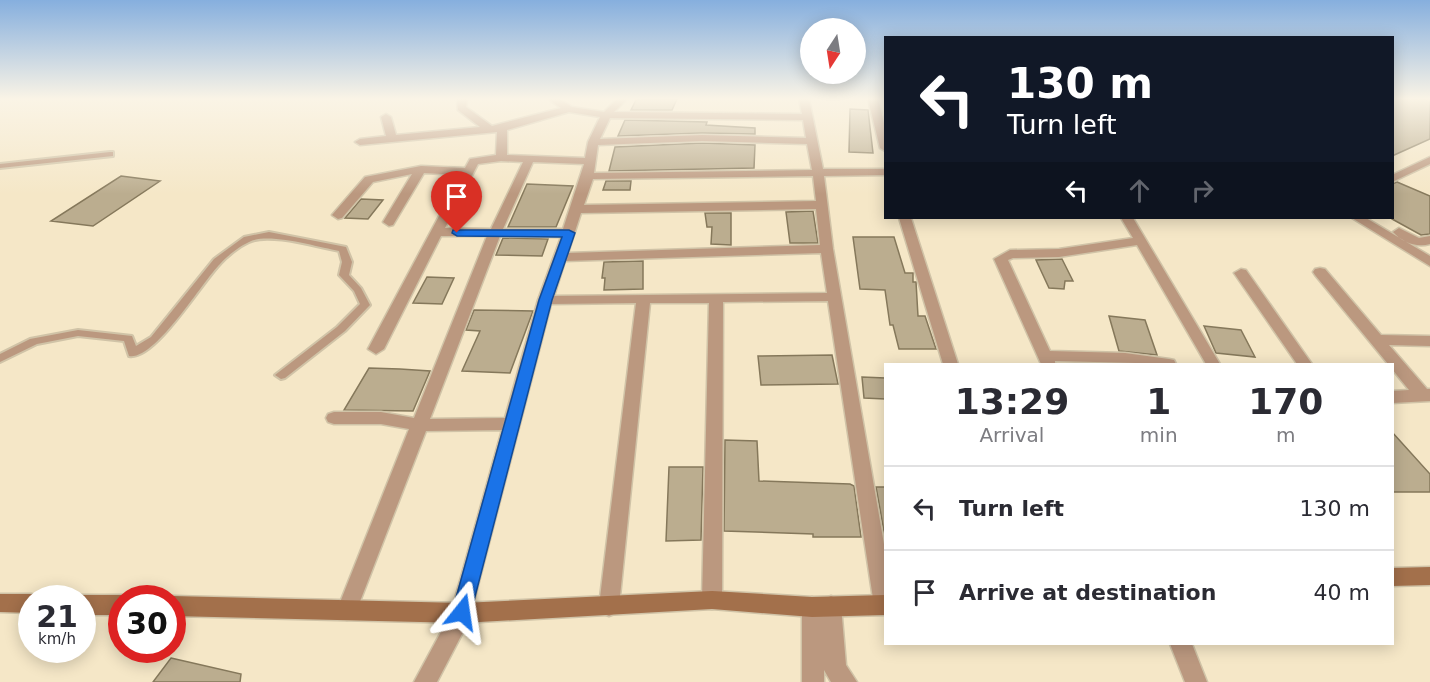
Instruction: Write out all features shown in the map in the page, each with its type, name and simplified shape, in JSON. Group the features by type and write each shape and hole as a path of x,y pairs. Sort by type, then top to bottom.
{"main road":[{"path":"1394,577 1430,576"},
{"path":"186,606 462,612 712,600 821,607 884,605"},
{"path":"0,603 18,604"}],"street":[{"path":"390,131 392,139"},
{"path":"360,142 472,131"},
{"path":"501,158 502,131"},
{"path":"425,682 462,612 545,300 577,209 593,142 598,131"},
{"path":"810,131 884,605"},
{"path":"593,142 702,138 812,141"},
{"path":"347,609 495,233 530,158"},
{"path":"376,349 477,159 530,158 588,169 884,172"},
{"path":"1394,178 1430,160"},
{"path":"338,215 369,179 421,169 469,172"},
{"path":"389,222 421,169"},
{"path":"577,209 821,205"},
{"path":"905,219 951,363"},
{"path":"1128,219 1212,363"},
{"path":"1360,219 1430,262"},
{"path":"1378,219 1414,241 1425,243 1430,240"},
{"path":"439,232 569,233"},
{"path":"1141,241 1059,253 1010,254 1001,259 1046,360 1125,358 1162,363"},
{"path":"561,257 827,249"},
{"path":"1320,272 1426,396"},
{"path":"1241,273 1304,363"},
{"path":"545,300 835,297"},
{"path":"609,606 643,300"},
{"path":"712,600 716,300"},
{"path":"1378,340 1430,341"},
{"path":"1394,397 1426,396"},
{"path":"334,418 381,418 420,425 512,424"},
{"path":"813,682 821,607"},
{"path":"821,607 835,670 846,682"},
{"path":"1181,645 1196,682"}],"lane":[{"path":"0,166 110,154"},
{"path":"0,358 34,341 78,333 128,338 133,353 155,339 217,261 247,239 268,235 343,249 347,262 344,275 358,290 365,305 341,329 281,375"}],"building":[{"path":"620,131 755,131 755,134 618,136"},
{"path":"849,131 870,131 873,153 849,152"},
{"path":"1394,131 1430,131 1430,139 1394,155"},
{"path":"702,143 755,145 754,168 609,171 615,147"},
{"path":"121,176 160,181 93,226 51,221"},
{"path":"606,181 631,181 630,190 603,190"},
{"path":"1397,182 1430,196 1430,234 1421,235 1392,219 1394,219 1394,183"},
{"path":"527,184 573,186 556,227 508,227"},
{"path":"361,199 383,200 368,219 345,218"},
{"path":"813,211 818,243 790,243 786,212"},
{"path":"705,213 731,213 731,245 711,244 712,227 707,227"},
{"path":"853,237 894,237 905,273 913,273 913,282 916,282 918,316 925,316 936,349 899,349 893,325 890,325 885,290 860,289"},
{"path":"503,238 548,239 542,256 496,255"},
{"path":"1062,259 1073,281 1065,281 1064,289 1049,288 1036,260"},
{"path":"643,261 643,289 604,290 605,278 602,278 604,262"},
{"path":"427,277 454,278 442,304 413,303"},
{"path":"474,310 533,311 510,373 462,371 480,331 466,330"},
{"path":"1109,316 1145,320 1157,355 1119,351"},
{"path":"1204,326 1241,330 1255,357 1216,353"},
{"path":"832,355 838,384 761,385 758,356"},
{"path":"369,368 430,371 413,411 344,410"},
{"path":"862,377 884,378 884,399 864,398"},
{"path":"1394,434 1430,474 1430,492 1394,492"},
{"path":"725,440 757,441 759,481 854,486 861,537 813,537 813,534 724,531"},
{"path":"669,467 703,467 701,540 666,541"},
{"path":"876,487 884,487 884,531"},
{"path":"186,661 241,674 240,682 153,682 167,663"}],"route":[{"path":"457,233 569,233 545,300 462,612"}]}
